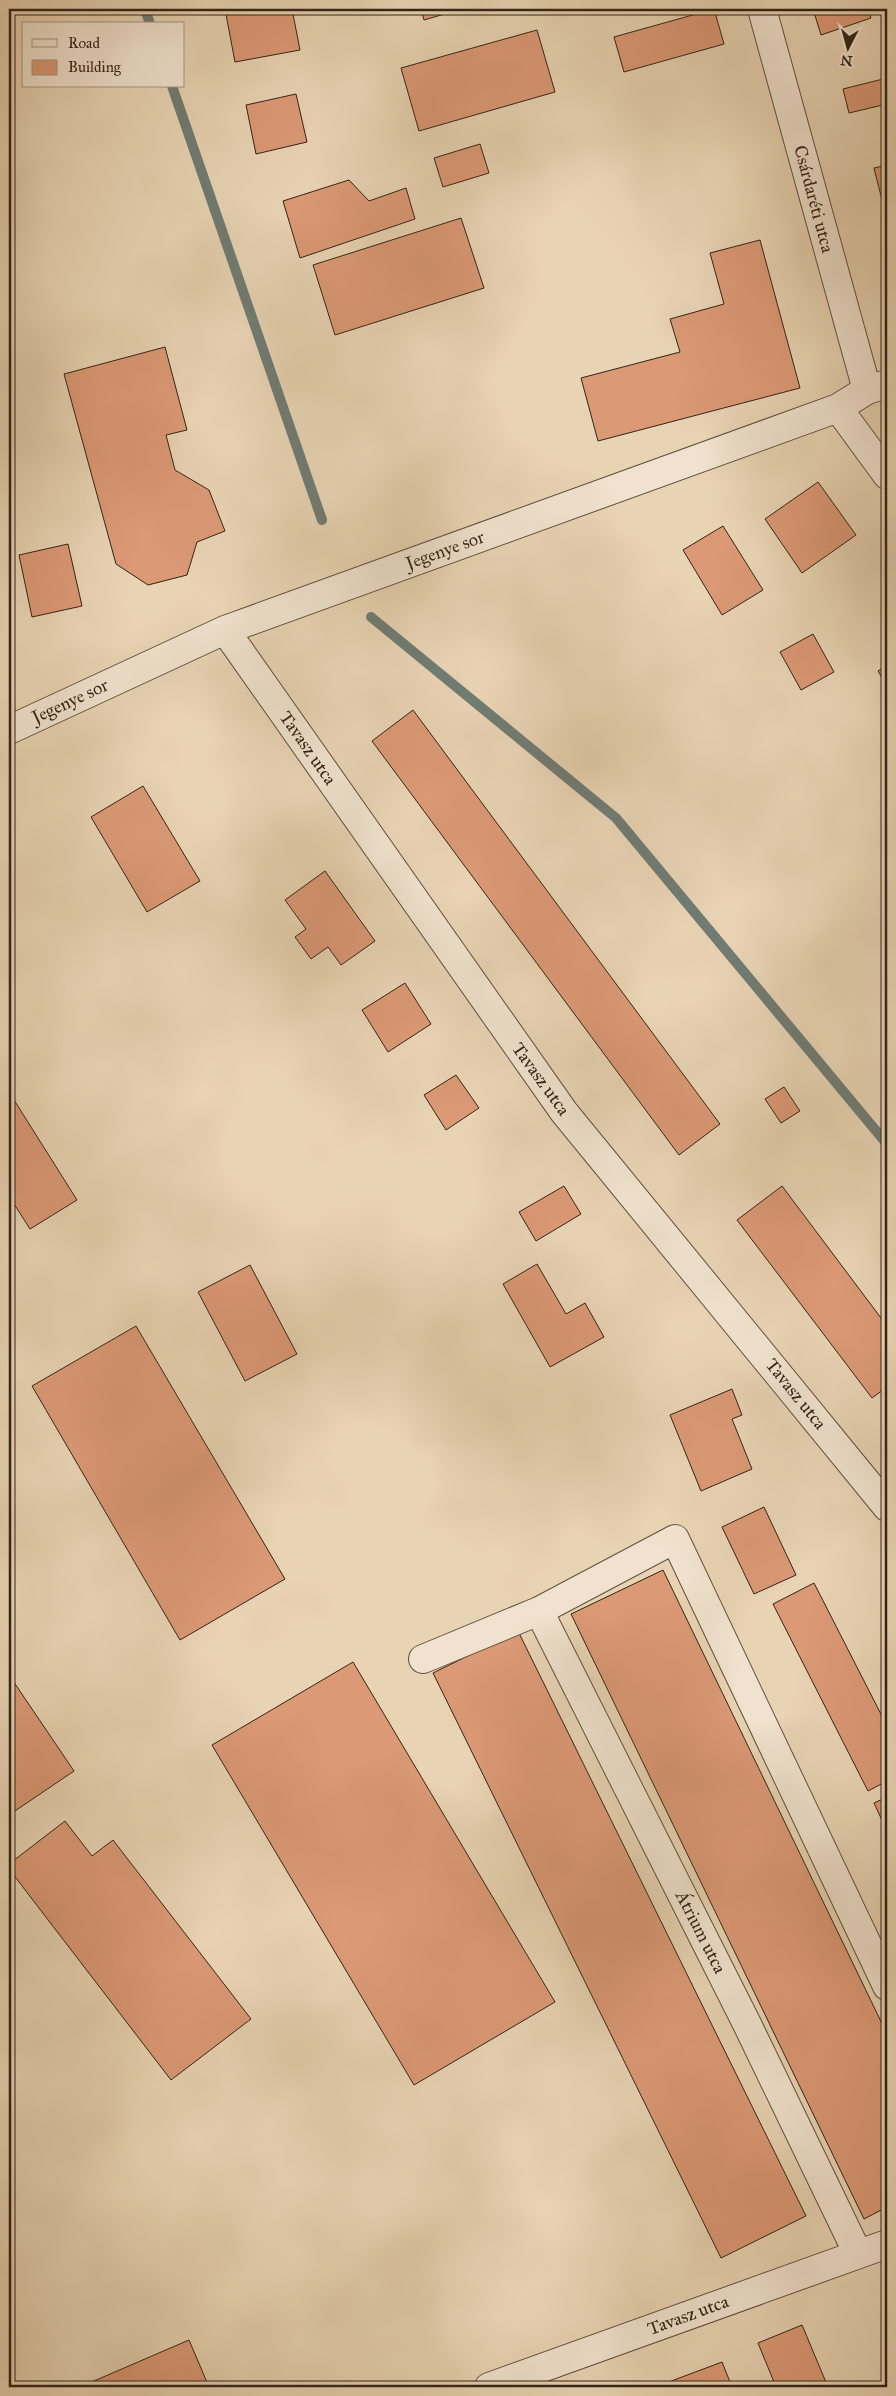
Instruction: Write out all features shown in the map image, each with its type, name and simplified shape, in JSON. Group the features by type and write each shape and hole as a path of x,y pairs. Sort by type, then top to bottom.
{"street":[{"name":"Csárdaréti utca","path":"762,9 877,387"},
{"name":"Jegenye sor","path":"9,730 225,630 838,408 877,387"},
{"path":"838,408 887,475"},
{"name":"Tavasz utca","path":"225,630 564,1112 887,1507"},
{"path":"424,1659 539,1611 675,1539 887,1986"},
{"name":"Átrium utca","path":"539,1611 747,2024 858,2254"},
{"name":"Tavasz utca","path":"490,2387 887,2244"}],"building":[{"path":"225,9 292,9 300,50 235,62"},
{"path":"421,9 462,9 424,20"},
{"path":"714,9 724,44 624,72 614,37"},
{"path":"813,9 868,9 871,18 821,35"},
{"path":"537,30 555,92 419,131 401,68"},
{"path":"887,78 887,104 849,113 843,89"},
{"path":"296,94 307,142 256,154 246,105"},
{"path":"480,144 489,173 443,187 434,158"},
{"path":"887,165 887,220 874,168"},
{"path":"349,180 369,201 406,188 415,219 300,258 283,201"},
{"path":"461,218 484,288 335,335 313,265"},
{"path":"760,240 800,388 598,441 581,378 680,352 670,319 724,304 710,253"},
{"path":"165,347 187,430 166,435 175,470 209,490 225,531 197,542 187,575 148,585 116,564 64,374"},
{"path":"818,482 856,535 802,573 765,519"},
{"path":"723,526 763,590 722,615 683,550"},
{"path":"68,544 82,606 32,617 19,555"},
{"path":"813,634 834,672 801,690 780,652"},
{"path":"887,665 887,686 878,671"},
{"path":"413,710 720,1124 679,1155 372,741"},
{"path":"143,786 200,881 147,912 91,817"},
{"path":"325,871 375,941 341,965 328,947 311,959 295,937 306,929 285,900"},
{"path":"405,983 431,1024 388,1052 362,1010"},
{"path":"456,1075 479,1108 446,1130 424,1095"},
{"path":"784,1087 800,1111 781,1123 765,1099"},
{"path":"9,1092 77,1200 30,1229 9,1196"},
{"path":"564,1186 581,1214 536,1241 519,1212"},
{"path":"782,1186 887,1326 887,1387 872,1398 737,1220"},
{"path":"537,1264 566,1314 585,1303 604,1337 550,1367 503,1284"},
{"path":"250,1265 297,1354 245,1381 198,1292"},
{"path":"136,1326 285,1579 180,1640 32,1386"},
{"path":"732,1389 742,1415 732,1419 752,1469 701,1491 670,1415"},
{"path":"764,1507 796,1575 754,1594 722,1527"},
{"path":"663,1570 887,2034 887,2207 864,2219 571,1614"},
{"path":"814,1583 887,1726 887,1781 868,1791 773,1604"},
{"path":"518,1631 806,2216 721,2258 433,1673"},
{"path":"353,1662 555,2002 414,2085 212,1745"},
{"path":"9,1675 74,1771 9,1815"},
{"path":"887,1797 887,1831 874,1803"},
{"path":"65,1821 92,1856 113,1840 251,2019 171,2080 9,1869 9,1864"},
{"path":"802,2325 828,2387 776,2387 758,2343"},
{"path":"189,2340 209,2387 80,2387"},
{"path":"722,2362 732,2387 668,2387 666,2383"}],"waterway":[{"path":"145,9 149,22"},
{"path":"173,88 322,520"},
{"path":"371,617 616,818 887,1144"}]}
